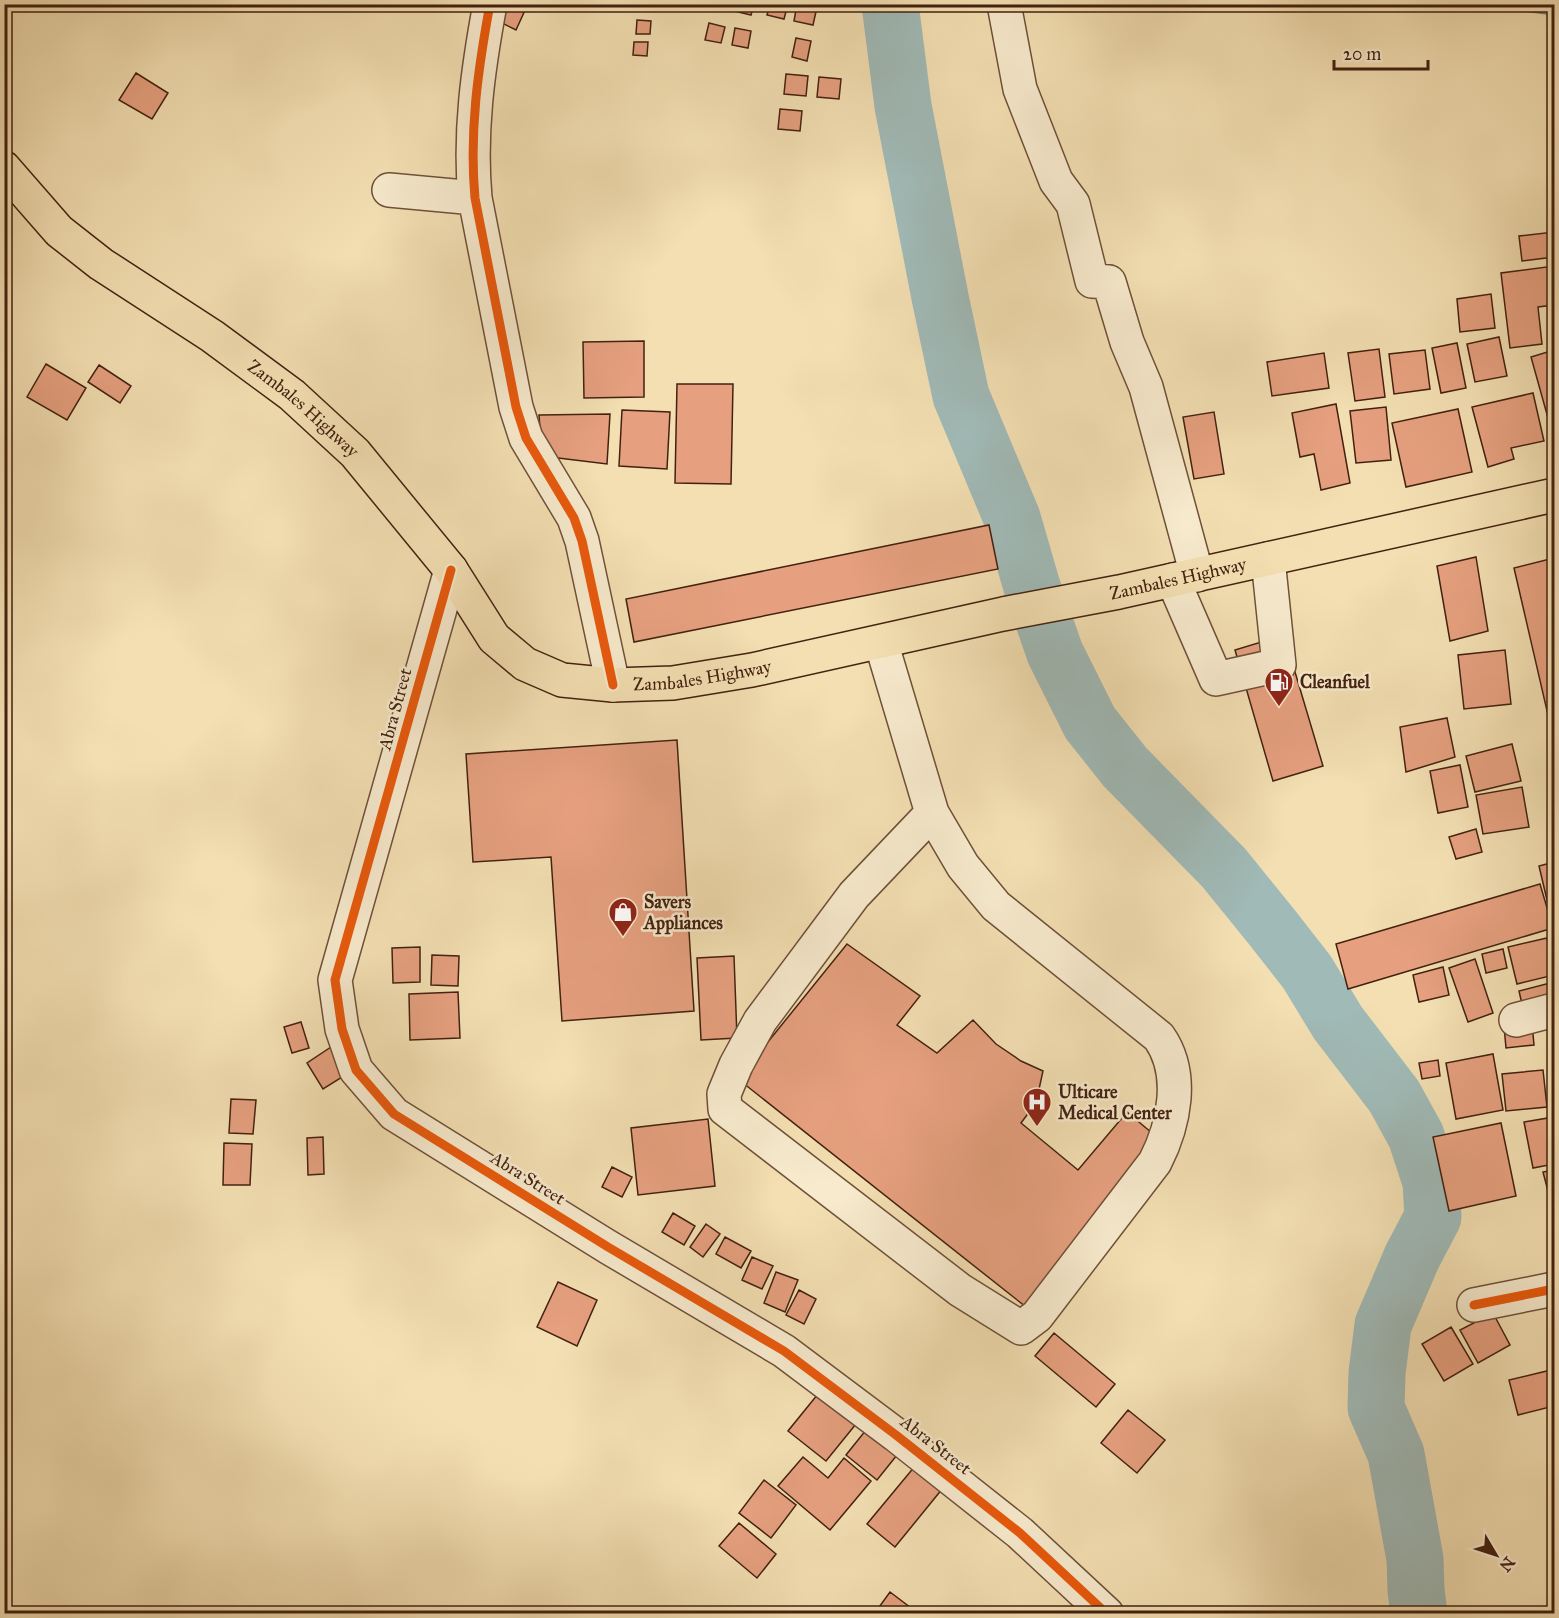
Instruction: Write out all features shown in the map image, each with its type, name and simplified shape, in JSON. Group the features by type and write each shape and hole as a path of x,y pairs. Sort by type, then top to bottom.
{"main road":[{"name":"Zambales Highway","path":"4,168 59,231 100,264 212,336 292,395 355,453 451,570 494,638 525,664 562,680 613,685 674,684 752,670 1003,614 1119,592 1554,495"}],"street":[{"path":"490,4 473,116 472,165 475,198 516,407 526,438 574,518 582,541 613,685"},
{"path":"1004,4 1020,89 1056,181 1073,204 1092,281 1109,282 1126,342 1146,387 1185,577 1216,679 1279,666 1268,559"},
{"path":"389,190 475,198"},
{"name":"Abra Street","path":"451,570 335,980 342,1029 356,1070 394,1114 608,1247 784,1351 896,1435 1020,1533 1107,1614"},
{"path":"881,642 932,813 963,866 996,906 1159,1037 1169,1051 1174,1069 1173,1117 1166,1140 1155,1162 1037,1316 1021,1328 960,1290 724,1109 724,1094 728,1084 760,1021 854,896 932,813"},
{"path":"1516,1020 1554,1010"},
{"path":"1474,1305 1554,1289"}],"water":[{"path":"1480,5 1554,5 1554,15"}],"building":[{"path":"509,4 520,4 526,8 516,30 500,22"},
{"path":"641,4 656,4 655,10 641,9"},
{"path":"710,4 727,4 726,9"},
{"path":"736,4 754,4 751,15 734,11"},
{"path":"770,4 788,4 784,19 767,15"},
{"path":"797,4 817,7 813,25 794,21"},
{"path":"637,20 651,21 650,34 636,34"},
{"path":"709,23 725,27 721,43 705,40"},
{"path":"735,28 751,31 748,48 732,45"},
{"path":"796,38 811,41 807,61 792,57"},
{"path":"634,42 648,42 647,56 633,55"},
{"path":"136,73 168,93 152,119 119,100"},
{"path":"786,74 808,76 806,96 784,94"},
{"path":"819,77 841,79 839,99 817,97"},
{"path":"780,109 802,111 800,131 778,129"},
{"path":"1554,232 1554,257 1522,261 1519,236"},
{"path":"1554,266 1554,305 1538,307 1542,344 1510,348 1501,273"},
{"path":"1491,294 1495,328 1460,332 1457,299"},
{"path":"1499,337 1507,376 1475,382 1467,344"},
{"path":"644,341 644,397 584,398 583,342"},
{"path":"1457,343 1466,388 1441,393 1432,348"},
{"path":"1379,349 1385,397 1355,401 1348,353"},
{"path":"1425,350 1430,389 1394,394 1389,354"},
{"path":"1554,350 1554,436 1553,436 1531,357"},
{"path":"1324,353 1329,388 1272,396 1267,362"},
{"path":"46,364 86,388 67,420 27,397"},
{"path":"99,365 131,386 120,403 88,382"},
{"path":"677,384 733,384 731,484 675,483"},
{"path":"1533,393 1544,441 1511,448 1514,459 1488,467 1472,407"},
{"path":"1336,404 1350,483 1321,490 1314,454 1300,457 1292,413"},
{"path":"1386,407 1391,460 1356,463 1350,411"},
{"path":"1458,409 1472,472 1406,487 1392,423"},
{"path":"622,410 670,412 667,469 619,466"},
{"path":"1214,412 1224,474 1194,479 1183,417"},
{"path":"610,414 607,464 542,456 539,415"},
{"path":"989,525 998,569 634,642 626,599"},
{"path":"1476,557 1488,631 1450,641 1437,566"},
{"path":"1554,558 1554,741 1514,568"},
{"name":"Cleanfuel","path":"1284,635 1323,766 1273,781 1235,650"},
{"path":"1505,650 1511,704 1464,709 1458,655"},
{"path":"1447,718 1455,757 1406,772 1400,727"},
{"name":"Savers Appliances","path":"677,740 694,1011 562,1021 551,857 473,862 466,754"},
{"path":"1512,744 1521,781 1475,792 1466,756"},
{"path":"1460,765 1468,807 1438,813 1430,771"},
{"path":"1522,787 1529,827 1483,834 1476,795"},
{"path":"1476,829 1482,852 1456,859 1449,837"},
{"path":"1554,862 1554,930 1539,866"},
{"path":"1540,884 1553,928 1348,989 1336,944"},
{"path":"1547,938 1554,975 1517,984 1508,947"},
{"path":"847,944 920,996 897,1025 937,1053 973,1020 996,1044 1021,1061 1043,1071 1036,1103 1021,1123 1078,1170 1127,1112 1158,1138 1026,1307 738,1079"},
{"path":"420,947 420,982 393,983 392,948"},
{"path":"1503,949 1507,968 1486,973 1482,954"},
{"path":"432,955 459,956 458,986 431,985"},
{"path":"734,956 737,1038 701,1040 697,958"},
{"path":"1475,959 1493,1013 1468,1022 1449,968"},
{"path":"1443,967 1449,995 1419,1002 1413,975"},
{"path":"1554,982 1554,1005 1524,1013 1519,991"},
{"path":"458,992 460,1038 410,1040 409,994"},
{"path":"301,1022 309,1048 292,1053 284,1027"},
{"path":"1532,1023 1534,1045 1506,1048 1504,1026"},
{"path":"331,1047 347,1074 323,1089 307,1063"},
{"path":"1493,1054 1503,1110 1456,1119 1446,1063"},
{"path":"1438,1060 1440,1076 1422,1079 1419,1063"},
{"path":"1543,1070 1547,1107 1506,1111 1502,1074"},
{"path":"231,1099 256,1100 253,1134 229,1133"},
{"path":"1554,1117 1554,1164 1533,1168 1524,1122"},
{"path":"708,1119 715,1186 638,1195 631,1128"},
{"path":"1501,1123 1516,1196 1449,1211 1433,1137"},
{"path":"323,1137 324,1174 308,1175 307,1138"},
{"path":"224,1143 252,1144 250,1185 223,1185"},
{"path":"612,1167 632,1177 622,1197 602,1187"},
{"path":"1554,1170 1554,1193 1549,1195 1543,1172"},
{"path":"673,1213 695,1226 684,1245 662,1232"},
{"path":"706,1224 720,1234 703,1257 690,1247"},
{"path":"725,1237 751,1251 741,1268 716,1254"},
{"path":"752,1257 773,1266 762,1289 742,1280"},
{"path":"776,1272 798,1280 785,1312 764,1303"},
{"path":"558,1282 597,1300 577,1346 537,1327"},
{"path":"799,1290 816,1299 804,1324 786,1315"},
{"path":"1493,1313 1510,1345 1478,1363 1460,1330"},
{"path":"1451,1327 1473,1364 1444,1381 1422,1344"},
{"path":"1054,1333 1115,1384 1096,1407 1035,1356"},
{"path":"1551,1370 1554,1383 1554,1406 1518,1415 1509,1380"},
{"path":"822,1389 860,1419 826,1461 788,1431"},
{"path":"1128,1410 1165,1440 1137,1473 1101,1443"},
{"path":"870,1425 901,1450 877,1480 846,1455"},
{"path":"803,1457 828,1478 844,1458 871,1481 830,1530 778,1486"},
{"path":"920,1460 947,1483 895,1547 867,1524"},
{"path":"764,1480 796,1505 771,1538 739,1513"},
{"path":"739,1523 776,1554 757,1578 719,1546"},
{"path":"890,1592 919,1614 874,1614"}],"waterway":[{"path":"890,4 903,106 961,396 1012,518 1032,587 1055,653 1090,723 1125,767 1224,868 1271,926 1307,972 1338,1023 1394,1096 1416,1136 1431,1182 1433,1217 1412,1257 1383,1325 1377,1373 1376,1408 1396,1454 1415,1559 1419,1614"}],"cycle path":[{"path":"490,4 474,125 475,198 516,407 526,438 574,518 582,541 613,685"},
{"path":"451,570 335,980 342,1029 356,1070 394,1114 608,1247 784,1351 896,1435 1020,1533 1107,1614"},
{"path":"1474,1305 1554,1289"}],"place":[{"name":"Cleanfuel","path":"1279,708"},
{"name":"Savers Appliances","path":"623,938"},
{"name":"Ulticare Medical Center","path":"1037,1128"}]}
